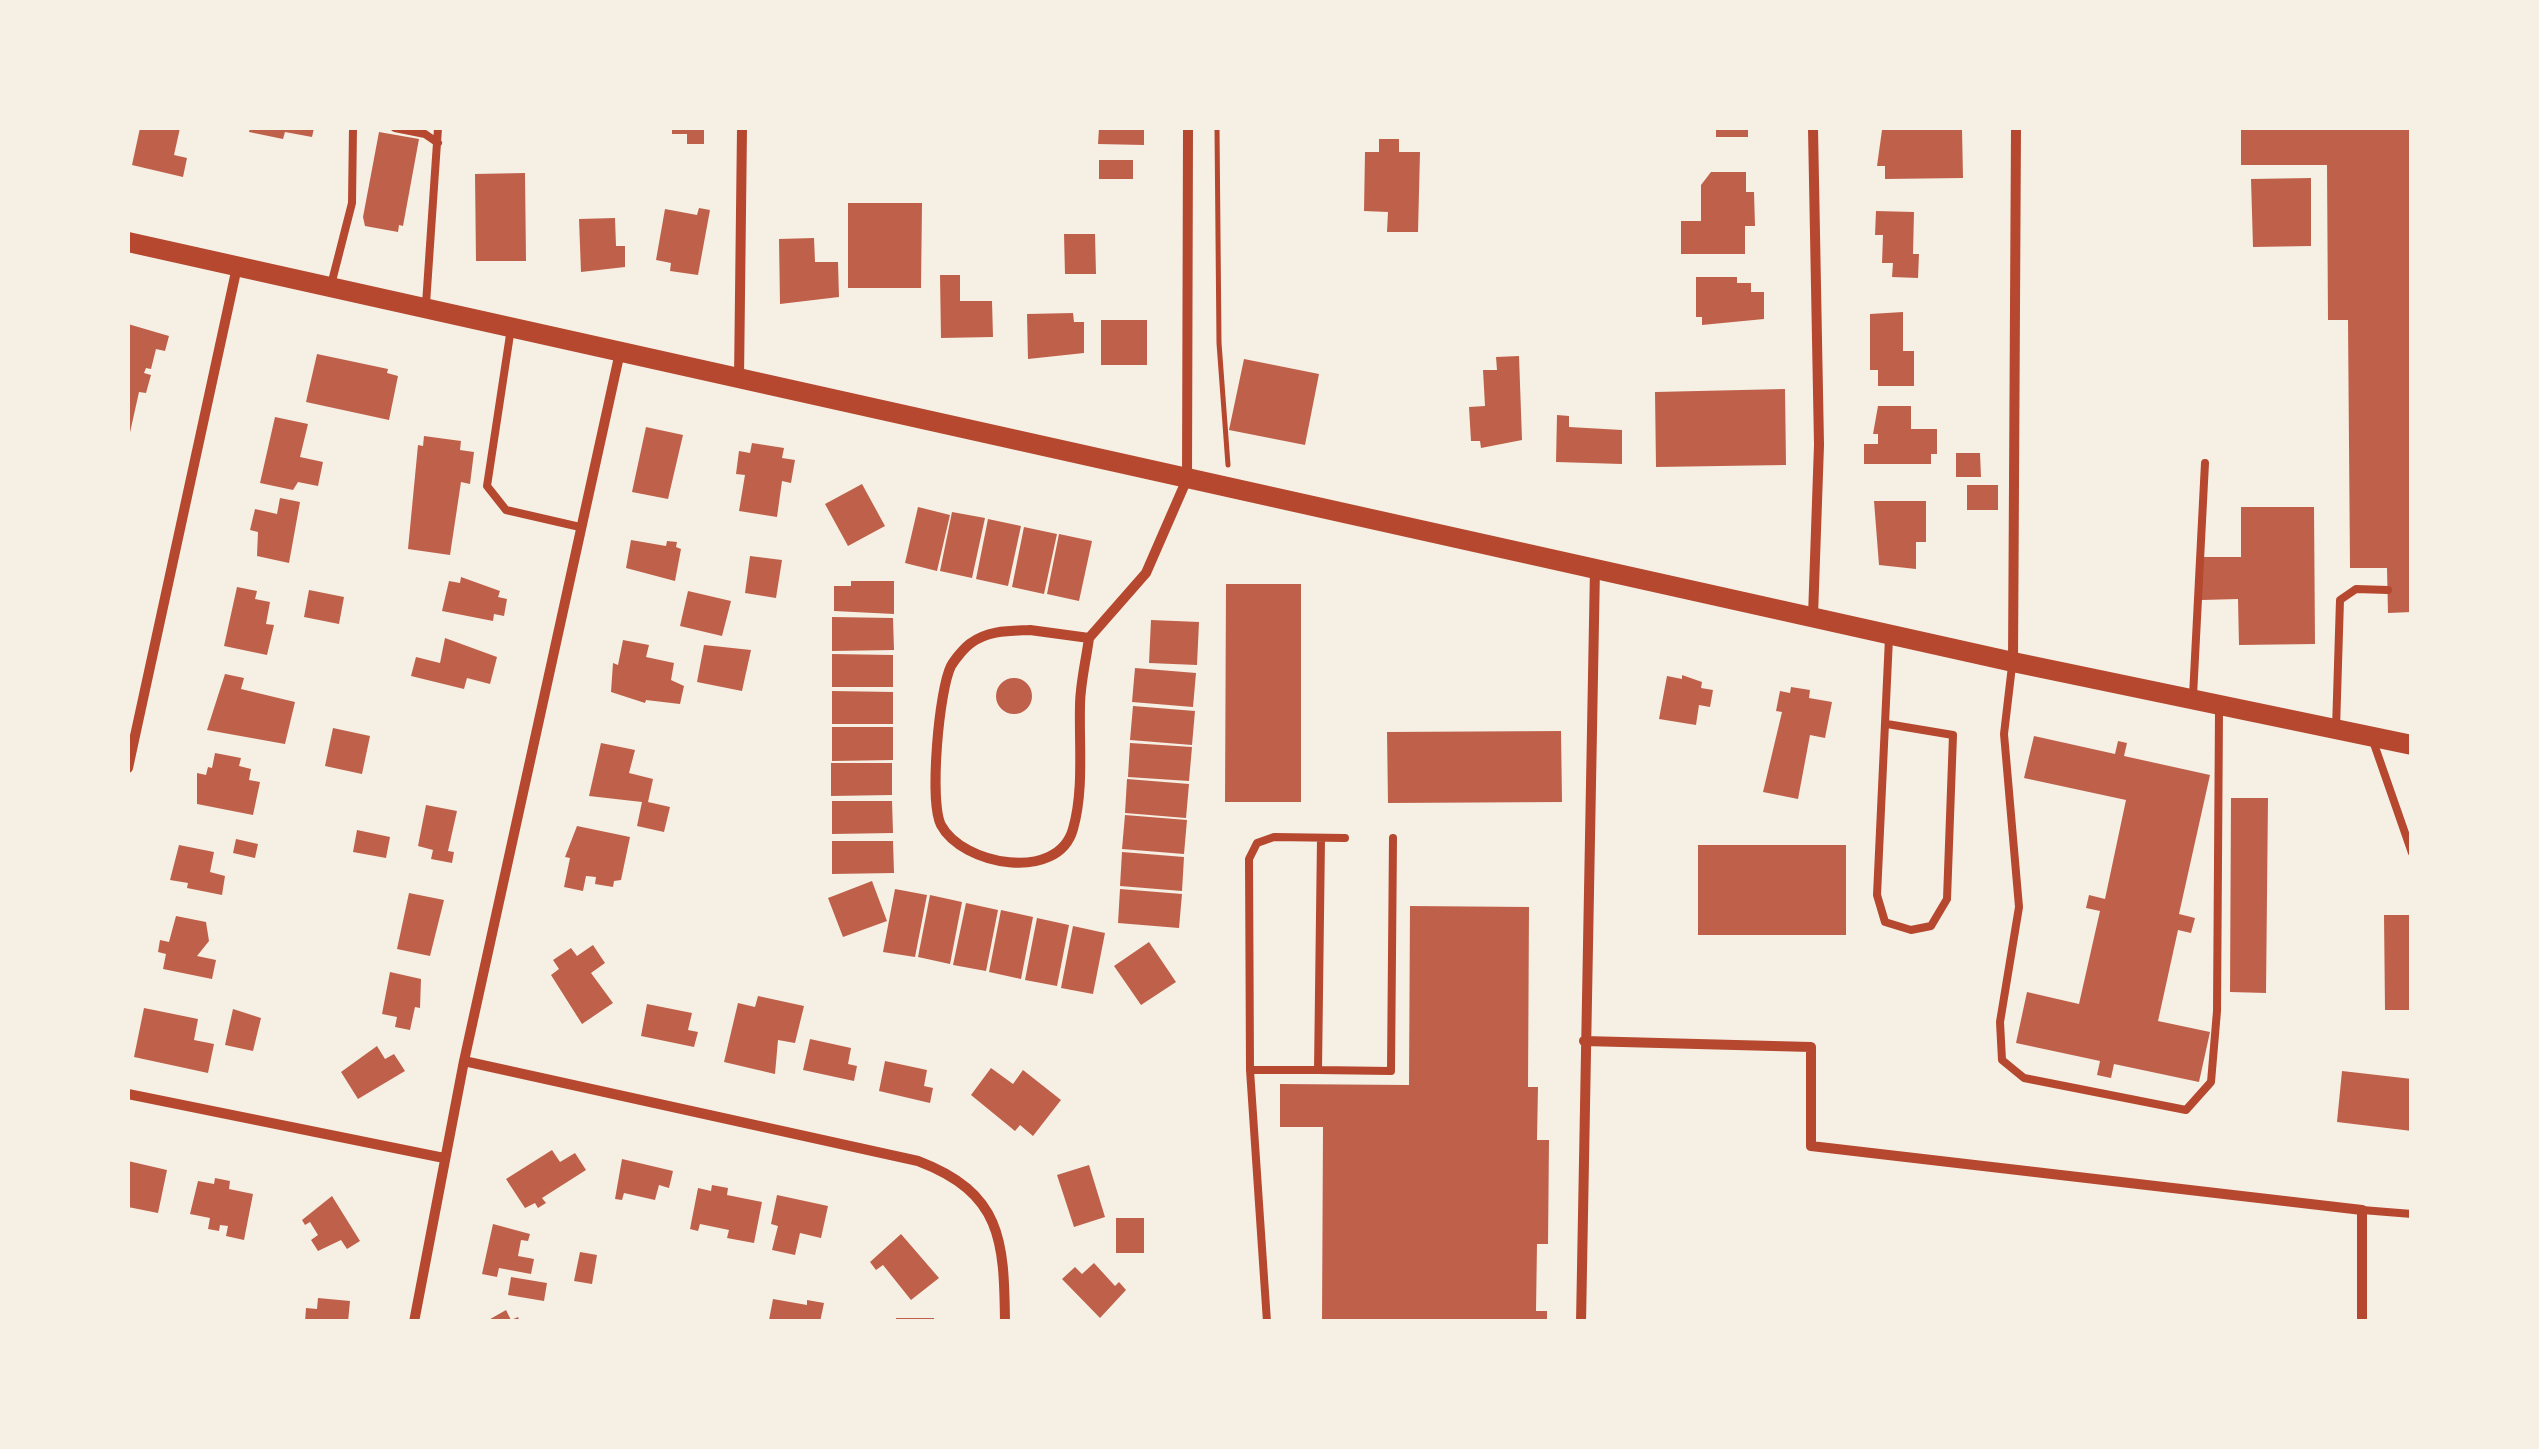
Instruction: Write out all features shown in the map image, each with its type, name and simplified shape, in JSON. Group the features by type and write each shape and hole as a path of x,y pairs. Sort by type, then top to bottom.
{"main road":[{"path":"128,242 2012,662 2412,744"}],"street":[{"path":"738,378 742,128"},
{"path":"1089,638 999,631 970,643 950,667 939,732 936,795 941,825 964,847 1025,865 1054,857 1073,831 1080,702 1089,638 1146,573 1187,479 1188,128"},
{"path":"1813,616 1819,445 1814,128"},
{"path":"2012,662 2016,128"},
{"path":"128,768 237,266"},
{"path":"414,1322 464,1061 620,352"},
{"path":"1581,1322 1595,568"},
{"path":"1584,1041 1812,1047 1811,1146 2362,1210 2362,1322"},
{"path":"464,1061 918,1162 949,1173 976,1192 994,1220 1003,1252 1004,1322"},
{"path":"128,1094 444,1158"}],"lane":[{"path":"330,287 352,203 353,129 363,128"},
{"path":"395,128 425,134 438,143"},
{"path":"426,309 438,128"},
{"path":"511,328 488,486 506,510 580,527"},
{"path":"2192,700 2205,463"},
{"path":"2336,729 2340,600 2356,589 2388,590"},
{"path":"1886,724 1953,734 1947,899 1931,926 1911,930 1886,922 1877,894 1889,634"},
{"path":"2012,662 2004,734 2019,907 2000,1022 2002,1060 2024,1078 2186,1110 2210,1082 2217,1011 2220,706"},
{"path":"2372,736 2412,853"},
{"path":"1267,1322 1250,1070 1249,859 1257,843 1274,837 1345,838"},
{"path":"1318,1070 1321,838"},
{"path":"1250,1070 1391,1071 1394,838"},
{"path":"2362,1210 2412,1214"}],"path":[{"path":"1217,128 1220,342 1224,437 1230,450 1224,488"}],"building":[{"path":"140,128 180,128 174,155 187,158 183,177 132,165"},
{"path":"250,128 314,128 312,137 285,132 283,139 249,132"},
{"path":"672,128 704,128 704,144 687,144 687,134 672,134"},
{"path":"1099,128 1144,128 1144,145 1098,144"},
{"path":"1716,128 1748,128 1748,137 1716,137"},
{"path":"2241,128 2412,128 2412,612 2388,613 2387,568 2350,568 2348,320 2328,320 2327,165 2241,165"},
{"path":"1962,129 1963,178 1885,179 1885,166 1877,166 1882,130"},
{"path":"379,132 419,139 403,226 399,225 398,232 365,226 363,217"},
{"path":"1379,139 1399,139 1399,152 1420,152 1418,232 1387,232 1388,212 1364,211 1365,152 1379,152"},
{"path":"1099,160 1133,160 1133,179 1099,179"},
{"path":"1711,172 1746,172 1746,192 1754,192 1755,226 1745,226 1745,254 1681,254 1681,221 1701,221 1701,185"},
{"path":"525,173 526,261 476,261 475,174"},
{"path":"2311,178 2311,246 2253,247 2251,179"},
{"path":"848,203 922,203 921,288 848,288"},
{"path":"699,208 710,210 698,275 670,271 671,263 656,260 665,209 697,215"},
{"path":"1876,211 1914,212 1913,254 1919,254 1918,278 1892,277 1893,263 1882,263 1883,235 1875,235"},
{"path":"615,218 616,246 625,246 625,267 581,272 579,219"},
{"path":"1064,234 1095,234 1096,274 1065,274"},
{"path":"814,238 815,262 838,262 839,297 780,304 779,239"},
{"path":"940,275 960,275 960,301 992,301 993,337 941,338"},
{"path":"1696,277 1737,277 1737,283 1751,283 1751,292 1764,292 1764,319 1702,325 1702,317 1696,317"},
{"path":"1903,312 1903,351 1914,351 1914,386 1878,386 1878,370 1870,370 1870,314"},
{"path":"1073,313 1074,322 1084,322 1084,353 1028,359 1027,314"},
{"path":"1101,320 1147,320 1147,365 1101,365"},
{"path":"128,324 169,336 165,351 156,349 151,369 146,368 144,373 151,375 146,393 139,392 129,437"},
{"path":"317,354 388,369 387,373 398,376 389,420 306,402"},
{"path":"1519,356 1522,440 1481,448 1480,441 1471,441 1469,407 1485,406 1483,370 1497,370 1496,357"},
{"path":"1244,359 1319,374 1305,445 1229,430"},
{"path":"1785,389 1786,465 1656,467 1655,392"},
{"path":"1878,406 1911,406 1911,429 1937,429 1937,454 1931,454 1931,464 1864,464 1864,444 1878,444 1878,434 1873,434"},
{"path":"1557,415 1569,416 1569,427 1622,430 1622,464 1556,462"},
{"path":"275,417 308,424 300,457 323,462 318,486 298,482 293,490 260,483"},
{"path":"646,427 683,435 668,499 632,492"},
{"path":"424,436 461,441 460,450 474,452 470,484 461,482 450,555 408,549 418,445 423,446"},
{"path":"752,443 784,448 782,458 795,460 791,483 782,481 777,517 739,511 745,475 736,474 739,451 750,453"},
{"path":"1956,453 1980,453 1981,477 1956,477"},
{"path":"862,484 885,526 848,546 825,504"},
{"path":"1967,485 1998,485 1998,510 1967,510"},
{"path":"280,498 300,502 289,563 257,556 258,532 250,530 255,509 277,514"},
{"path":"1874,501 1926,501 1926,542 1916,542 1916,569 1879,565"},
{"path":"918,507 950,515 937,571 905,563"},
{"path":"2241,507 2314,507 2315,644 2239,645 2238,599 2202,600 2202,557 2241,557"},
{"path":"952,512 985,518 972,578 940,571"},
{"path":"988,519 1021,526 1008,586 976,579"},
{"path":"1024,527 1057,534 1044,594 1012,587"},
{"path":"1059,534 1092,541 1079,601 1047,594"},
{"path":"631,540 666,546 667,541 677,542 676,547 681,549 675,581 626,568"},
{"path":"750,556 782,560 776,598 745,593"},
{"path":"461,577 500,591 498,597 507,599 504,616 494,614 493,621 442,611 449,581 460,583"},
{"path":"851,581 894,581 894,614 834,611 834,586 851,586"},
{"path":"1226,584 1301,584 1301,802 1225,802"},
{"path":"237,587 257,591 255,599 270,602 266,624 274,625 267,655 224,646"},
{"path":"309,590 344,597 339,624 304,617"},
{"path":"688,591 731,601 722,636 680,626"},
{"path":"832,617 893,618 894,650 832,651"},
{"path":"1151,620 1199,622 1197,665 1149,663"},
{"path":"445,638 497,657 490,684 467,678 464,689 411,676 416,657 440,663"},
{"path":"623,640 649,645 646,657 674,663 671,680 684,686 680,704 646,700 645,703 611,692 613,663 618,665"},
{"path":"704,645 751,650 742,691 697,682"},
{"path":"832,654 893,655 893,687 832,687"},
{"path":"1135,668 1196,673 1193,707 1132,702"},
{"path":"225,674 244,678 241,689 295,702 285,744 207,730"},
{"path":"1682,675 1702,682 1701,688 1713,690 1710,707 1699,705 1696,725 1659,719 1667,676 1682,679"},
{"path":"1014,678 1027,683 1032,696 1027,709 1014,714 1001,709 996,696 1001,683"},
{"path":"1791,687 1810,690 1809,698 1832,702 1825,738 1810,735 1798,799 1763,792 1782,712 1776,711 1780,691 1790,693"},
{"path":"832,691 893,692 893,724 832,724"},
{"path":"1133,706 1195,711 1192,745 1130,740"},
{"path":"832,727 893,727 893,760 832,761"},
{"path":"333,728 370,736 362,774 325,766"},
{"path":"1561,731 1562,802 1388,803 1387,732"},
{"path":"2034,736 2115,754 2118,741 2127,743 2124,756 2210,775 2179,914 2195,918 2191,933 2178,930 2158,1021 2210,1032 2199,1082 2114,1064 2111,1078 2097,1075 2100,1061 2016,1043 2027,992 2079,1004 2100,911 2086,908 2089,895 2105,899 2126,800 2024,778"},
{"path":"601,743 635,750 629,773 653,779 648,802 670,807 664,832 637,826 642,802 589,796"},
{"path":"1130,743 1192,747 1189,781 1128,777"},
{"path":"215,753 241,758 239,766 251,769 249,780 260,782 253,815 197,804 197,773 206,775"},
{"path":"831,763 892,763 892,795 831,796"},
{"path":"1127,779 1189,784 1186,818 1125,813"},
{"path":"2231,798 2268,798 2266,993 2230,992"},
{"path":"832,801 892,801 893,833 832,834"},
{"path":"426,805 457,811 448,851 454,852 452,863 431,859 433,850 418,846"},
{"path":"1125,815 1187,820 1184,854 1122,849"},
{"path":"577,826 630,837 621,880 614,881 613,887 595,884 596,877 586,876 583,891 564,887 570,858 565,857"},
{"path":"357,830 390,837 386,858 353,852"},
{"path":"236,839 258,844 255,858 233,853"},
{"path":"832,841 893,841 894,873 832,874"},
{"path":"179,845 214,852 210,872 225,876 222,895 170,880"},
{"path":"1698,845 1846,845 1846,935 1698,935"},
{"path":"1122,852 1184,857 1182,891 1120,886"},
{"path":"872,881 887,921 843,937 828,898"},
{"path":"895,889 927,895 915,957 883,952"},
{"path":"1120,889 1182,894 1179,928 1118,923"},
{"path":"409,893 444,900 430,956 397,949"},
{"path":"930,895 962,902 950,964 918,957"},
{"path":"966,903 998,910 986,971 953,965"},
{"path":"1410,906 1529,907 1528,1087 1538,1087 1537,1140 1549,1140 1548,1244 1537,1244 1536,1311 1547,1311 1547,1322 1322,1322 1323,1127 1280,1127 1280,1084 1409,1085"},
{"path":"1001,910 1033,917 1021,979 989,972"},
{"path":"2384,915 2412,915 2412,1010 2385,1010"},
{"path":"176,916 206,922 209,941 197,956 216,960 212,979 163,969 166,954 158,952 160,940 169,942"},
{"path":"1037,918 1069,925 1057,986 1025,980"},
{"path":"1073,926 1105,933 1093,994 1061,988"},
{"path":"1149,942 1176,982 1141,1005 1114,966"},
{"path":"593,945 605,963 591,973 613,1003 582,1024 551,975 559,969 553,960 571,948 577,956"},
{"path":"390,972 421,979 420,1008 415,1007 410,1030 395,1027 397,1017 382,1014"},
{"path":"758,996 804,1006 795,1043 778,1040 775,1074 724,1062 738,1003 755,1007"},
{"path":"647,1004 692,1013 688,1030 698,1032 694,1047 641,1036"},
{"path":"144,1008 198,1019 194,1040 214,1044 208,1073 134,1057"},
{"path":"233,1009 261,1018 253,1051 225,1045"},
{"path":"810,1039 851,1048 848,1064 857,1066 854,1081 803,1070"},
{"path":"377,1046 385,1059 394,1054 405,1071 358,1099 341,1072"},
{"path":"885,1061 927,1070 924,1086 933,1088 930,1103 879,1091"},
{"path":"991,1068 1013,1084 1023,1070 1061,1100 1033,1136 1020,1125 1015,1131 971,1095"},
{"path":"2342,1071 2412,1079 2412,1131 2337,1122"},
{"path":"552,1150 560,1162 575,1153 586,1170 542,1198 546,1203 538,1208 535,1203 525,1208 506,1179"},
{"path":"622,1159 673,1171 669,1188 659,1185 655,1200 624,1193 622,1200 615,1199"},
{"path":"128,1161 167,1170 158,1213 128,1207"},
{"path":"1089,1165 1105,1217 1074,1227 1057,1175"},
{"path":"215,1178 230,1181 229,1189 253,1194 244,1240 226,1236 228,1226 220,1225 219,1231 208,1229 210,1218 190,1214 198,1181 214,1184"},
{"path":"712,1185 728,1188 727,1195 762,1202 754,1243 727,1238 729,1230 700,1224 698,1231 690,1229 698,1188 711,1191"},
{"path":"777,1195 828,1206 821,1238 800,1233 795,1255 772,1250 778,1226 771,1224"},
{"path":"332,1196 360,1241 347,1249 341,1240 318,1251 311,1240 318,1235 310,1222 305,1225 302,1220"},
{"path":"1116,1218 1144,1218 1144,1253 1116,1253"},
{"path":"493,1224 530,1234 528,1241 521,1240 518,1256 534,1259 531,1274 499,1268 497,1277 482,1274"},
{"path":"901,1234 939,1278 911,1300 883,1265 876,1270 870,1262"},
{"path":"580,1252 597,1255 592,1284 574,1281"},
{"path":"1094,1263 1115,1286 1119,1282 1126,1290 1100,1318 1062,1279 1075,1267 1082,1274"},
{"path":"511,1277 547,1283 544,1301 508,1295"},
{"path":"318,1298 350,1301 348,1322 305,1322 306,1308 317,1309"},
{"path":"773,1299 807,1305 807,1300 824,1303 820,1322 769,1320"},
{"path":"506,1310 511,1320 518,1317 520,1322 485,1322"},
{"path":"896,1318 934,1318 934,1322 896,1322"}]}
